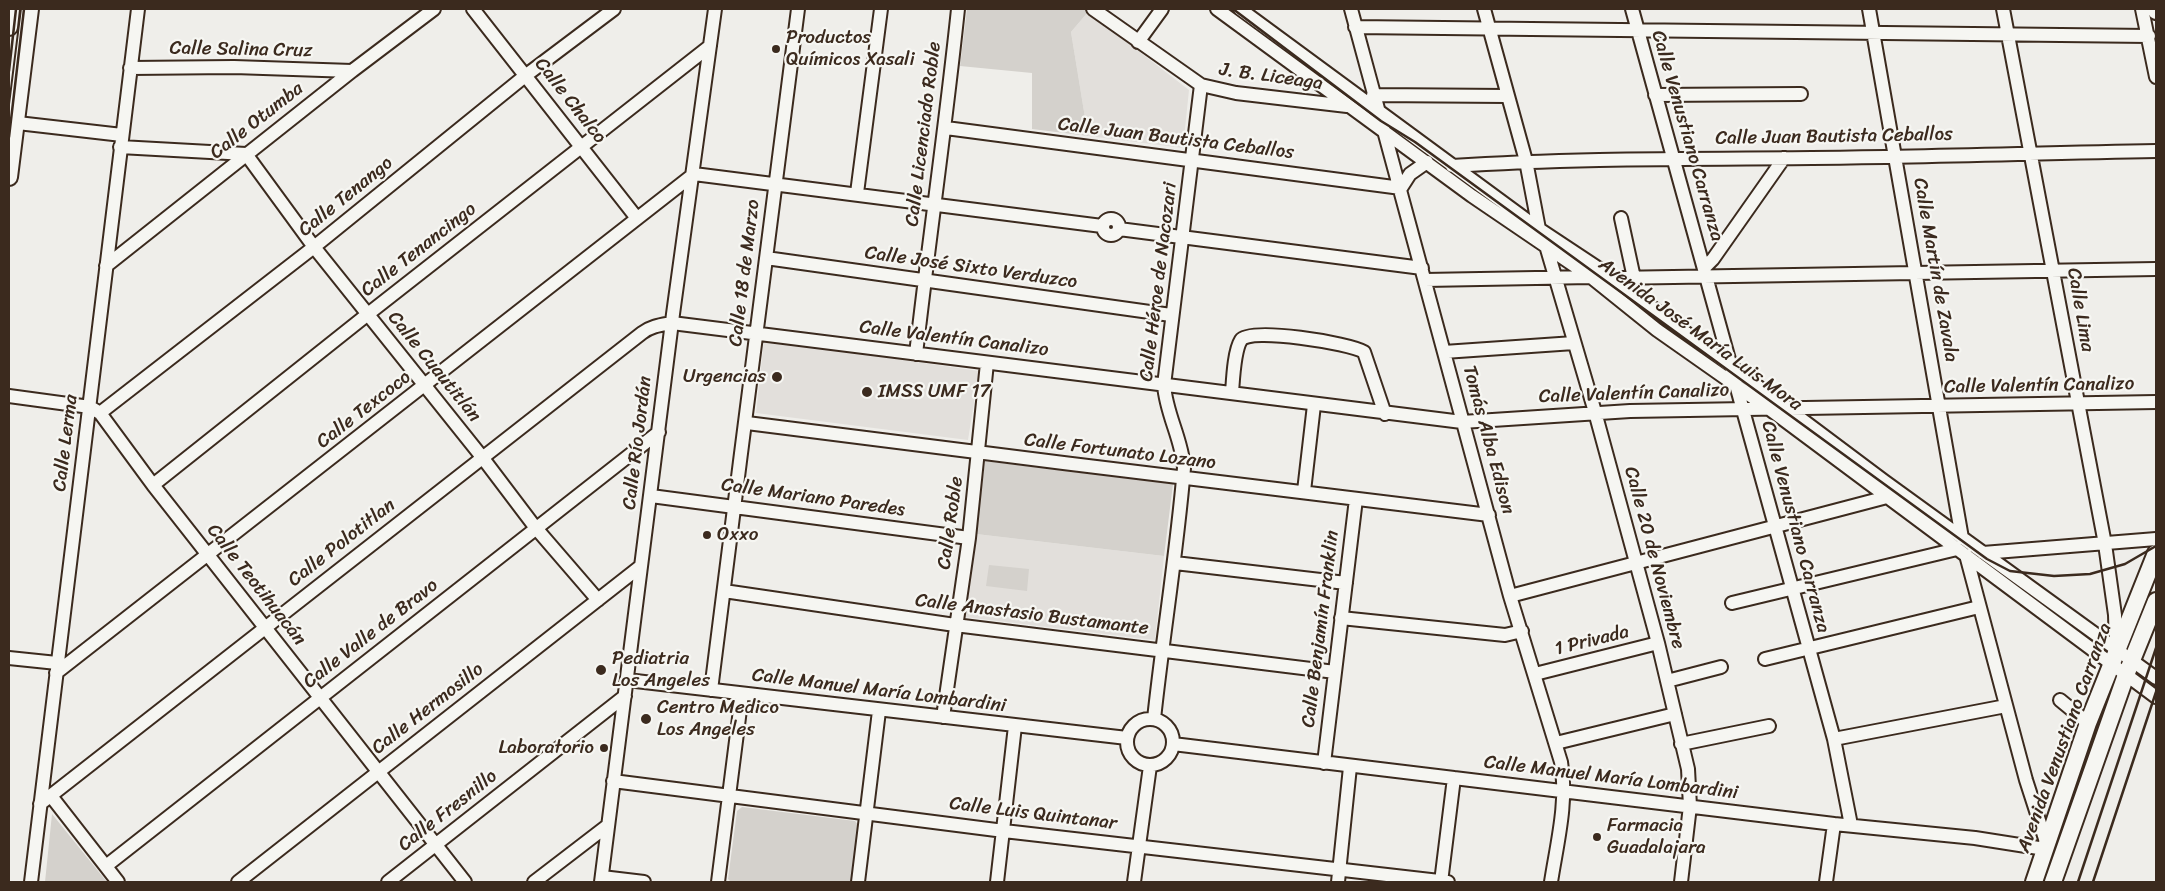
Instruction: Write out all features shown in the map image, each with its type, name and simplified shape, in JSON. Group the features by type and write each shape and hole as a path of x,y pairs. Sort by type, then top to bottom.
{"main road":[{"path":"9,27 11,9"},
{"path":"9,177 12,122 30,9"},
{"name":"Avenida Venustiano Carranza","path":"2034,882 2088,723 2156,553"},
{"name":"Avenida Venustiano Carranza","path":"2053,882 2156,601"}],"street":[{"name":"Calle Lerma","path":"31,882 56,668 95,410 106,266 138,9"},
{"name":"Calle Otumba","path":"106,266 246,154 434,9"},
{"name":"Calle Chalco","path":"473,9 636,217"},
{"name":"Calle Tenango","path":"95,410 314,247 525,76 614,9"},
{"name":"Calle Río Jordán","path":"601,880 672,323 694,174 715,9"},
{"name":"Calle 18 de Marzo","path":"711,690 734,506 747,422 756,332 798,9"},
{"path":"857,193 880,9"},
{"name":"Calle Licenciado Roble","path":"916,354 934,204 946,128 958,9"},
{"name":"J. B. Liceaga","path":"1093,9 1201,85 1236,93 1377,111"},
{"path":"1138,42 1162,9"},
{"name":"Avenida José María Luis Mora","path":"1217,9 1548,249 1592,277 1657,330 1768,408 1887,497 2114,656 2130,668 2156,697"},
{"name":"Avenida José María Luis Mora","path":"1240,9 1452,166 1613,278 1789,408 1962,548 1984,553 2114,656"},
{"name":"Tomás Alba Edison","path":"1350,9 1377,111 1401,188 1510,596 1556,743 1564,778 1564,790 1551,882"},
{"path":"1484,9 1526,161 1540,229"},
{"name":"Calle Venustiano Carranza","path":"1632,9 1834,739 1851,824"},
{"name":"Calle Martín de Zavala","path":"1869,9 1915,274 1941,407 1962,548 2046,847"},
{"name":"Calle Lima","path":"2003,9 2032,153 2105,544 2115,615 2114,656"},
{"path":"2142,9 2156,77"},
{"path":"1355,27 2149,36"},
{"name":"Calle Tenancingo","path":"153,485 710,46"},
{"name":"Calle Salina Cruz","path":"130,68 234,67 352,71"},
{"name":"Calle Héroe de Nacozari","path":"1154,719 1161,651 1175,563 1183,479 1183,452 1165,402 1164,385 1171,315 1201,85"},
{"path":"1655,95 1801,94"},
{"path":"1373,95 1507,96"},
{"path":"12,122 121,141 246,154"},
{"name":"Calle Juan Bautista Ceballos","path":"946,128 1401,188"},
{"name":"Calle Juan Bautista Ceballos","path":"1452,166 1526,161 1896,157 2156,151"},
{"name":"Calle Cuautitlán","path":"246,154 314,247 482,457 535,527 598,600"},
{"path":"1706,272 1713,259 1784,158"},
{"path":"1401,188 1410,174 1428,162"},
{"path":"694,174 857,193 1102,226 1105,220 1114,219 1118,223 1119,229 1182,236 1424,274 1556,278 1592,277"},
{"name":"Calle Texcoco","path":"56,668 210,555 636,217 694,174"},
{"path":"1621,218 1634,278"},
{"name":"Calle 20 de Noviembre","path":"1548,249 1658,643 1688,769 1690,806 1681,882"},
{"name":"Calle José Sixto Verduzco","path":"766,258 1171,315"},
{"path":"1613,278 1706,272 1915,274 2156,269"},
{"name":"Calle Valentín Canalizo","path":"672,323 756,332 1384,414 1462,422 1595,412 2156,402"},
{"name":"Calle Polotitlan","path":"40,804 649,328 672,323"},
{"path":"1232,393 1238,348 1241,340 1246,336 1270,336 1347,345 1364,352 1384,414"},
{"path":"1444,352 1574,343"},
{"name":"Calle Roble","path":"943,717 969,538 987,363"},
{"path":"9,396 95,410"},
{"path":"1304,491 1314,404"},
{"name":"Calle Teotihuacán","path":"95,410 466,882"},
{"name":"Calle Fortunato Lozano","path":"747,422 1183,479 1304,491 1489,515"},
{"name":"Calle Valle de Bravo","path":"106,866 535,527 659,432"},
{"name":"Calle Mariano Paredes","path":"651,496 969,538"},
{"path":"1510,596 1887,497"},
{"name":"Calle Benjamín Franklin","path":"1324,763 1356,499"},
{"path":"1984,553 2156,539"},
{"path":"1732,603 1791,587 1962,548"},
{"path":"1175,563 1346,583"},
{"name":"Calle Hermosillo","path":"238,882 641,566"},
{"name":"Calle Anastasio Bustamante","path":"724,590 955,626 1335,672"},
{"path":"1765,659 1978,607"},
{"path":"1341,618 1505,635 1522,631"},
{"name":"1 Privada","path":"1535,674 1658,643"},
{"path":"9,658 56,668"},
{"path":"1667,681 1722,667"},
{"name":"Avenida José María Luis Mora","path":"2130,668 2156,678"},
{"name":"Calle Manuel María Lombardini","path":"627,680 879,711 1127,738"},
{"path":"718,882 742,694"},
{"name":"Calle Fresnillo","path":"388,882 625,696"},
{"path":"2060,700 2088,723"},
{"path":"1834,739 2006,706"},
{"path":"858,882 868,813 879,711"},
{"path":"1556,743 1675,714"},
{"path":"1154,719 1168,728 1173,744 1168,756 1157,764 1150,766 1138,763 1130,755 1127,738 1134,725 1140,721 1154,719"},
{"path":"997,882 1015,726"},
{"path":"1681,744 1769,726"},
{"name":"Calle Manuel María Lombardini","path":"1173,744 1350,767 1564,790 1834,824 1851,824 2046,847"},
{"path":"1134,882 1150,766"},
{"path":"1339,876 1350,767"},
{"path":"1443,882 1454,778"},
{"name":"Calle Luis Quintanar","path":"613,781 728,798 1138,846 1339,876 1443,882"},
{"path":"51,796 118,882"},
{"path":"1826,882 1834,824"},
{"path":"534,882 607,826"},
{"path":"601,880 644,882"}],"shaded area":[{"path":"967,9 1084,9 1088,12 1071,32 1088,136 1032,129 1032,73 960,66"},
{"path":"1088,12 1189,90 1183,148 1088,136 1071,32"},
{"name":"IMSS UMF 17","path":"764,340 979,371 968,440 756,413"},
{"path":"985,461 1173,484 1164,556 976,534"},
{"path":"976,534 1164,556 1155,640 965,617"},
{"path":"989,565 1029,569 1027,591 986,586"},
{"path":"742,807 855,821 858,825 851,882 731,882 728,879 737,811"},
{"path":"52,814 107,882 45,882"}],"railway":[{"path":"9,71 16,9"},
{"path":"9,137 24,9"},
{"path":"1233,9 1381,121 1415,142 1987,559 2010,571 2054,576 2090,574 2125,564 2156,546"},
{"path":"2078,882 2156,648"},
{"path":"2093,882 2156,692"}],"place":[{"name":"Productos Químicos Xasali","path":"776,49"},
{"name":"Urgencias","path":"777,377"},
{"name":"IMSS UMF 17","path":"867,392"},
{"name":"Oxxo","path":"707,535"},
{"name":"Pediatria Los Angeles","path":"601,670"},
{"name":"Centro Medico Los Angeles","path":"646,719"},
{"name":"Laboratorio","path":"604,748"},
{"name":"Farmacia Guadalajara","path":"1597,837"}]}
